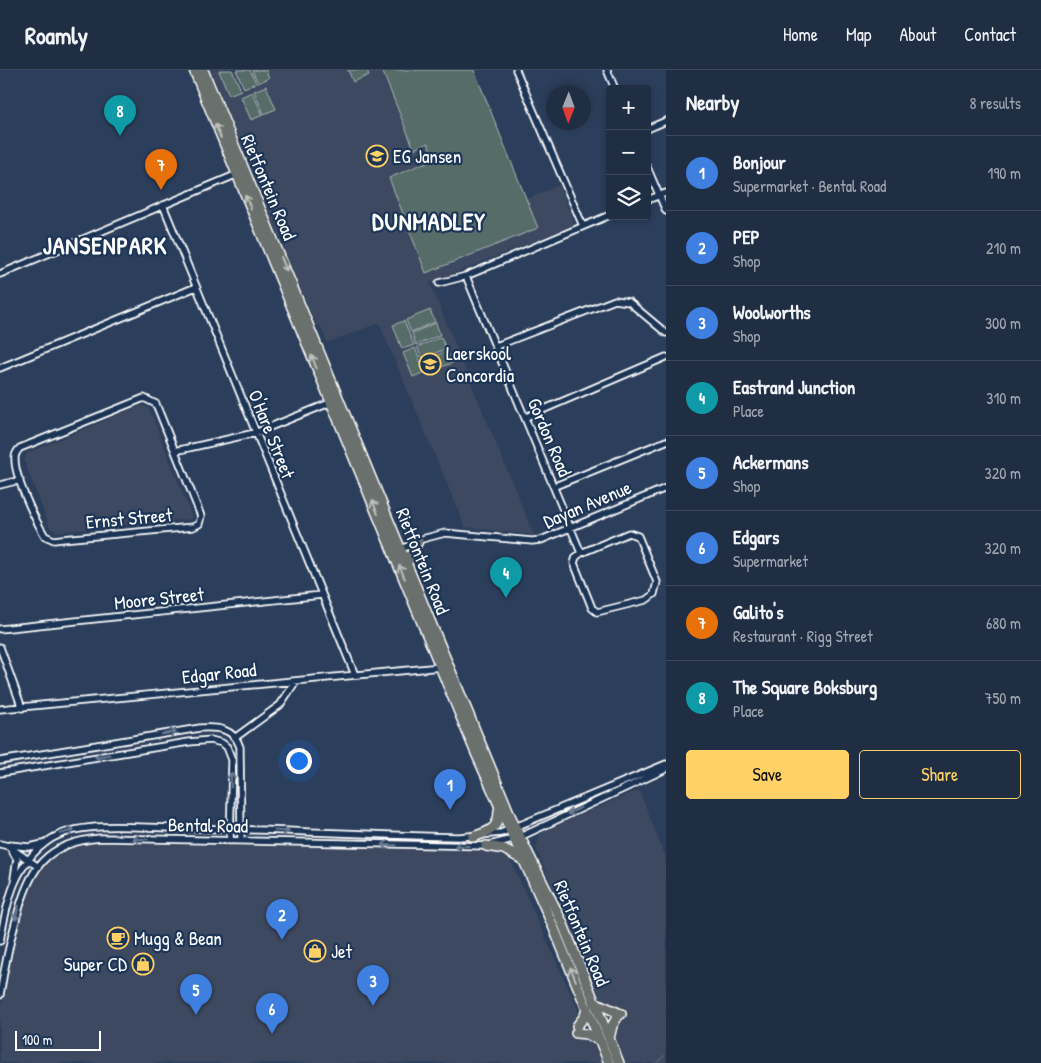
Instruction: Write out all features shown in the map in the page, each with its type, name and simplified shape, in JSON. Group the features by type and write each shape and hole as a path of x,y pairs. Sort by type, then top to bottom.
{"main road":[{"name":"Rietfontein Road","path":"194,70 240,173 276,246 350,438 499,808 512,828"},
{"name":"Rietfontein Road","path":"203,70 267,250 336,401"},
{"path":"267,250 276,246"},
{"path":"407,563 418,541"},
{"name":"Rietfontein Road","path":"397,551 407,563 512,828 562,922 594,1002 605,1040 609,1063"},
{"path":"473,837 488,832 496,826 499,808"},
{"name":"Rietfontein Road","path":"517,838 525,862 587,1008 619,1063"},
{"path":"486,846 504,849 525,862"},
{"path":"587,1008 577,1030 605,1040 620,1014 594,1002"}],"street":[{"path":"516,70 583,226"},
{"path":"607,70 613,85"},
{"path":"651,128 666,122"},
{"path":"0,274 240,173"},
{"path":"651,175 666,211"},
{"path":"651,199 666,193"},
{"name":"O'Hare Street","path":"163,205 355,675"},
{"path":"439,283 466,276 606,217"},
{"name":"Gordon Road","path":"466,276 555,486 581,553"},
{"path":"0,368 196,286"},
{"path":"496,346 614,300 629,302 666,332"},
{"path":"526,417 666,357"},
{"path":"0,485 20,480 15,459 20,448 140,398 150,399 156,404 175,451 255,433 336,401"},
{"path":"555,486 666,441"},
{"name":"Ernst Street","path":"20,480 42,531 45,536 54,540 193,527 200,522 201,516 175,451"},
{"name":"Dayan Avenue","path":"397,551 438,534 454,533 535,541 666,488"},
{"path":"629,533 636,534 657,582 654,594 646,600 600,612 594,610 574,563 576,556 581,553 629,533"},
{"name":"Moore Street","path":"0,629 322,595"},
{"path":"0,647 22,708"},
{"name":"Edgar Road","path":"0,709 442,667"},
{"path":"236,737 280,705 296,681"},
{"path":"0,761 200,728 221,728 236,737 241,754 241,841"},
{"path":"0,773 189,742 218,741 227,747 232,760 230,841"},
{"name":"Bental Road","path":"0,941 14,882 28,860 45,844 60,834 89,828 242,829 490,836 666,764"},
{"name":"Bental Road","path":"0,995 6,960 23,892 37,866 49,854 62,846 88,839 486,846 517,838 666,769"},
{"path":"4,845 29,847 45,844"},
{"path":"4,845 37,866"},
{"path":"4,845 17,859 14,882"}],"shaded area":[{"name":"EG Jansen","path":"210,70 474,70 527,199 559,185 574,222 572,226 430,283 534,535 465,527 379,323 327,343 321,327 316,325 283,247 296,240 292,232 279,237"},
{"path":"141,405 149,408 191,514 191,519 57,532 50,528 24,461 27,453"},
{"path":"639,790 666,858 666,1055 645,1063 626,1063 536,848 541,831"},
{"path":"83,843 506,850 602,1063 0,1063 0,1013 25,896 39,867 55,853"},
{"path":"666,1054 666,1063 643,1063"}],"green space":[{"path":"232,70 241,90 229,95 219,71"},
{"path":"236,70 250,70 256,83 244,88"},
{"path":"252,70 266,70 269,78 258,83"},
{"path":"348,70 367,70 369,75 353,82"},
{"path":"382,70 474,70 538,228 426,273 389,178 434,159 428,143 414,149"},
{"path":"266,86 276,109 264,114 254,91"},
{"path":"252,92 263,115 251,120 241,97"},
{"path":"430,310 435,322 411,332 406,320"},
{"path":"404,321 414,345 402,349 393,325"},
{"path":"436,323 440,335 416,345 412,333"},
{"path":"441,337 446,349 422,358 417,347"},
{"path":"415,348 425,372 413,377 403,353"},
{"path":"447,351 452,363 428,372 423,361"}],"place":[{"name":"The Square Boksburg","path":"120,136"},
{"name":"EG Jansen","path":"377,156"},
{"name":"Galito's","path":"161,190"},
{"name":"Laerskool Concordia","path":"430,364"},
{"name":"Eastrand Junction","path":"506,598"},
{"name":"Bonjour","path":"450,810"},
{"name":"Mugg & Bean","path":"118,938"},
{"name":"PEP","path":"282,940"},
{"name":"Jet","path":"315,951"},
{"name":"Super CD","path":"143,964"},
{"name":"Woolworths","path":"373,1006"},
{"name":"Ackermans","path":"196,1015"},
{"name":"Edgars","path":"272,1034"}],"district":[{"name":"DUNMADLEY","path":"429,222"},
{"name":"JANSENPARK","path":"105,246"}]}
